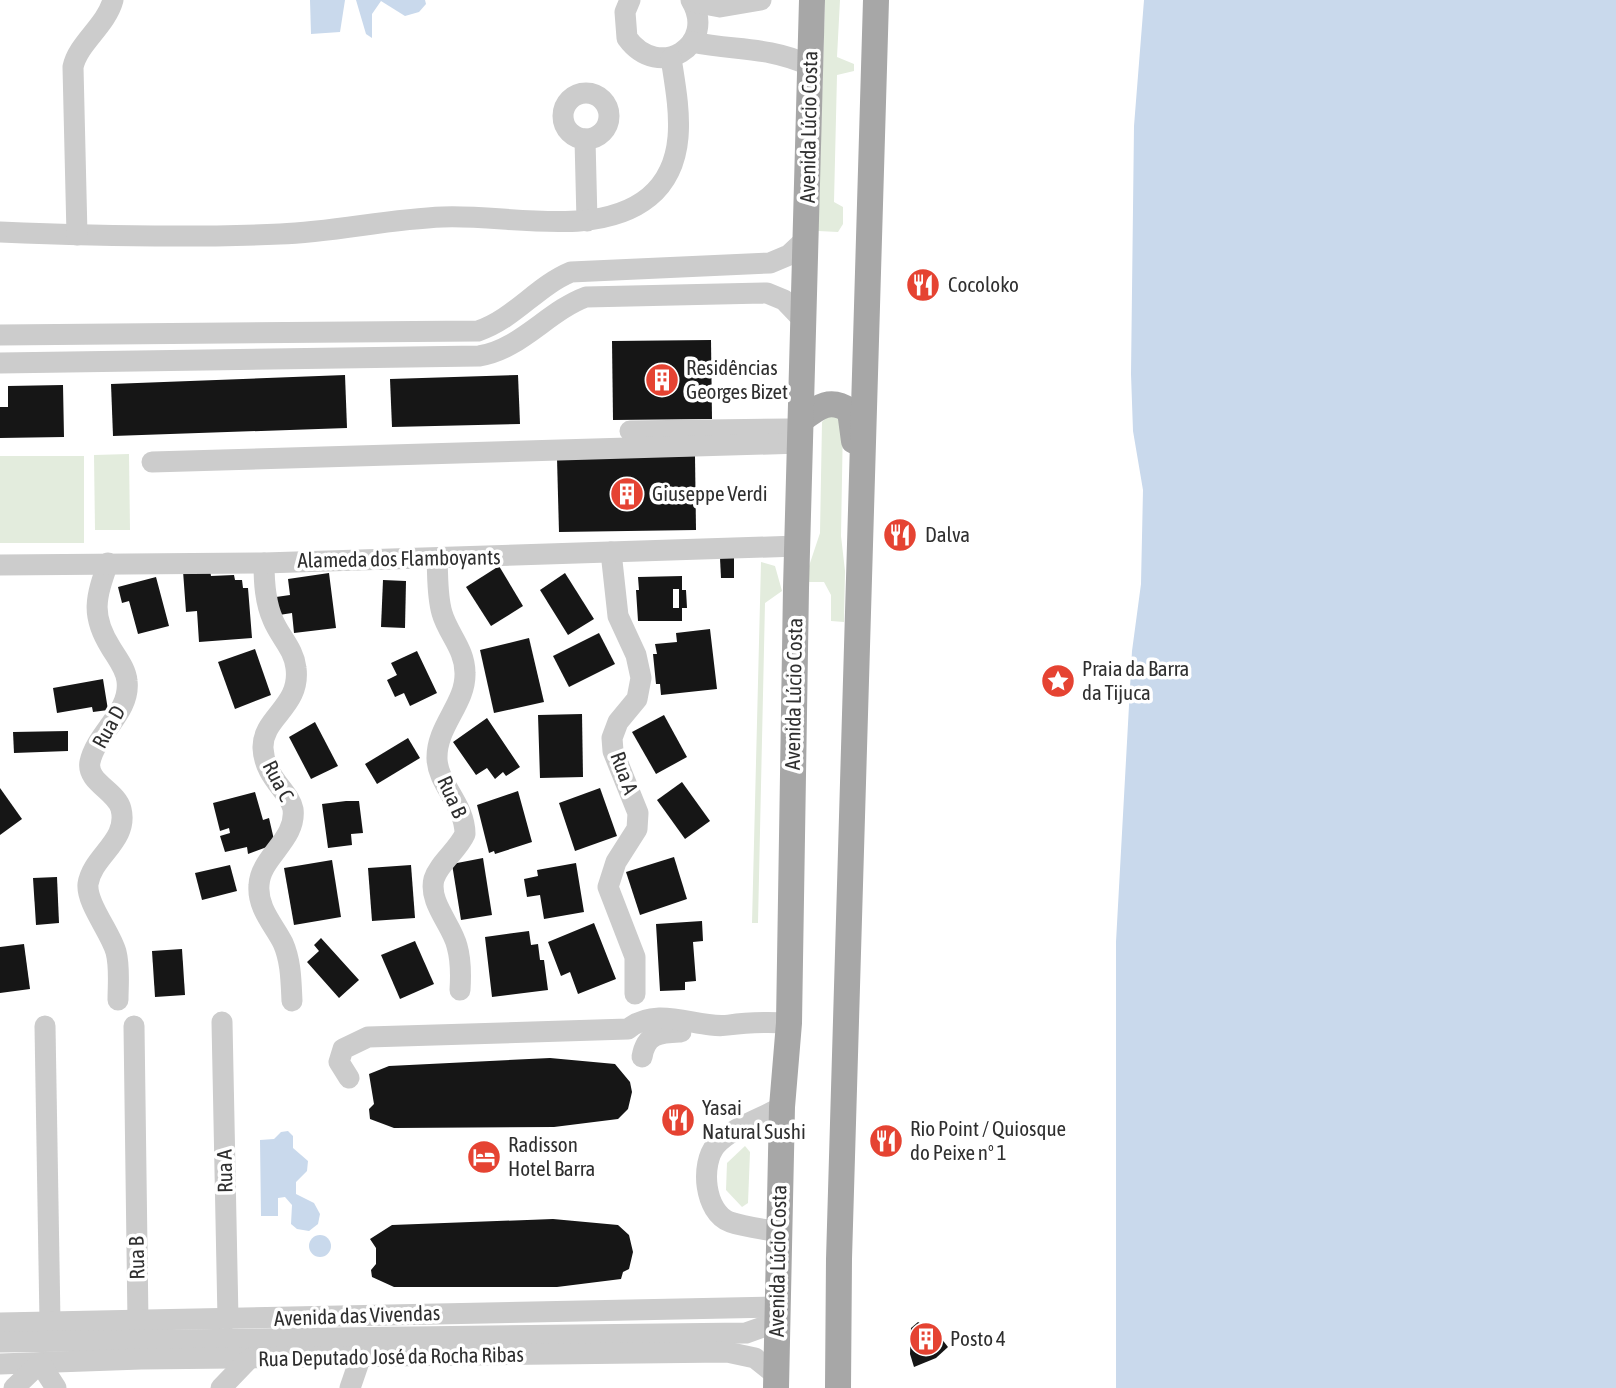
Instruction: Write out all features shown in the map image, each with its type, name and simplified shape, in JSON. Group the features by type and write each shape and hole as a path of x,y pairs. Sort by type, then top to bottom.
{"main road":[{"name":"Avenida Lúcio Costa","path":"776,1381 782,1107 789,1023 812,0"},
{"path":"838,1388 839,1245 876,0"},
{"path":"801,430 820,406 832,402 850,411 861,502"}],"street":[{"path":"77,235 74,62 109,12 113,0"},
{"path":"630,0 625,12 627,38 645,56 671,58 692,42 698,22 692,1 720,7 761,0"},
{"path":"692,42 721,48 763,49 809,65"},
{"path":"0,232 77,235 280,234 445,216 587,221 622,214 650,196 666,177 675,157 679,133 671,58"},
{"path":"585,139 587,221"},
{"path":"0,335 478,331 498,323 550,282 571,272 755,265 780,260 807,239"},
{"path":"755,265 757,293"},
{"path":"0,363 479,356 499,350 565,306 586,297 757,293 776,295 805,322"},
{"path":"630,431 801,430"},
{"path":"152,462 801,430"},
{"name":"Alameda dos Flamboyants","path":"0,565 264,563 798,547"},
{"name":"Rua A","path":"611,552 612,583 618,616 636,655 641,678 637,699 618,722 612,738 613,751 632,795 638,821 609,877 608,887 635,957 635,994"},
{"name":"Rua B","path":"437,559 442,612 458,644 465,673 460,698 443,729 437,761 461,814 465,834 435,877 433,888 436,900 451,926 457,946 460,990"},
{"name":"Rua D","path":"107,563 95,600 97,613 101,631 124,671 127,689 118,712 100,740 90,768 92,775 118,800 122,820 121,829 92,874 88,893 116,952 118,1000"},
{"name":"Rua C","path":"264,563 264,591 273,621 291,650 296,668 289,704 265,732 263,747 271,775 290,802 292,822 267,865 258,889 264,911 288,957 292,1001"},
{"path":"349,1078 339,1062 343,1049 369,1037 628,1029 638,1021 682,1019 728,1026"},
{"path":"642,1057 645,1044 656,1033 728,1026 741,1021 789,1023"},
{"name":"Rua A","path":"222,1022 228,1319"},
{"path":"45,1026 50,1322"},
{"name":"Rua B","path":"134,1026 138,1322"},
{"path":"778,1232 727,1221 713,1204 708,1188 707,1170 710,1156 717,1144 782,1107"},
{"name":"Avenida das Vivendas","path":"0,1323 715,1307 777,1314"},
{"name":"Rua Deputado José da Rocha Ribas","path":"0,1342 319,1348 746,1333 777,1314"},
{"name":"Rua Deputado José da Rocha Ribas","path":"0,1364 249,1359 319,1348 361,1356 727,1352 755,1358 776,1381"},
{"path":"350,1388 361,1356"},
{"path":"221,1388 249,1359"},
{"path":"14,1388 40,1363 56,1388"}],"green space":[{"path":"825,0 840,0 837,57 854,64 854,71 837,75 834,202 843,207 843,224 838,232 818,231"},
{"path":"830,414 843,421 841,536 845,571 844,622 831,621 831,595 824,582 809,582 808,569 820,533 822,422"},
{"path":"129,454 130,530 95,530 94,455"},
{"path":"0,456 84,456 84,543 0,543"},
{"path":"761,562 775,566 782,591 765,603 758,923 752,923"},
{"path":"745,1146 750,1152 748,1203 742,1207 726,1190 727,1163"}],"water":[{"path":"310,0 345,0 340,32 311,34"},
{"path":"356,0 425,0 426,4 419,12 405,16 381,1 372,14 372,38 366,34"},
{"path":"1144,0 1616,0 1616,1388 1116,1388 1116,942 1132,651 1141,584 1143,490 1133,431 1131,374 1134,126"},
{"path":"288,1131 293,1136 293,1148 308,1161 307,1171 296,1182 296,1194 314,1203 320,1214 318,1224 309,1231 297,1229 291,1224 292,1205 285,1197 278,1198 278,1216 261,1216 260,1140 274,1139 281,1132"},
{"path":"320,1235 328,1238 331,1246 328,1254 320,1257 312,1254 309,1246 312,1238"}],"building":[{"name":"Residências Georges Bizet","path":"711,340 712,419 613,420 612,341"},
{"path":"345,375 347,428 113,436 111,384"},
{"path":"518,375 520,424 392,427 390,379"},
{"path":"63,385 64,437 0,438 0,407 8,407 8,386"},
{"name":"Giuseppe Verdi","path":"695,456 696,530 559,532 557,458"},
{"path":"720,558 734,558 734,578 721,578"},
{"path":"499,566 523,606 491,626 466,587"},
{"path":"210,570 211,576 234,575 235,580 242,580 243,588 248,588 252,638 199,642 197,611 186,612 183,571"},
{"path":"329,573 336,628 294,633 292,613 279,615 276,597 290,595 288,579"},
{"path":"565,573 594,619 568,635 540,590"},
{"path":"682,576 682,590 686,590 687,608 682,608 682,621 638,621 638,577","holes":["673,589 679,589 679,608 673,608"]},
{"path":"156,577 169,626 138,634 129,601 122,603 118,587"},
{"path":"383,580 406,581 405,628 381,627"},
{"path":"710,629 717,689 661,695 660,684 656,684 653,654 657,654 655,644 677,642 676,633"},
{"path":"599,633 615,664 569,687 553,656"},
{"path":"529,638 544,702 494,713 480,650"},
{"path":"255,649 271,695 235,709 218,662"},
{"path":"417,651 437,693 410,706 404,693 395,697 387,680 397,675 391,663"},
{"path":"103,679 108,710 93,712 92,707 57,713 53,688"},
{"path":"582,714 583,777 540,778 538,715"},
{"path":"664,715 687,757 656,774 632,732"},
{"path":"487,718 520,767 506,776 503,772 495,779 487,768 476,775 453,742"},
{"path":"315,722 338,766 311,779 289,737"},
{"path":"68,731 68,751 14,753 13,732"},
{"path":"408,738 420,758 377,784 365,764"},
{"path":"682,782 710,821 685,839 657,800"},
{"path":"0,788 22,819 0,835"},
{"path":"600,788 617,836 575,851 559,803"},
{"path":"518,791 532,842 495,854 494,851 489,853 477,805"},
{"path":"255,792 263,820 269,818 275,844 248,854 247,847 225,852 220,836 230,833 229,828 220,831 213,803"},
{"path":"359,801 363,833 351,834 352,845 328,848 322,804"},
{"path":"674,857 687,899 640,915 626,872"},
{"path":"483,858 492,915 461,920 452,864"},
{"path":"332,860 341,917 294,925 284,868"},
{"path":"576,863 584,912 544,919 540,895 527,897 524,879 538,876 537,870"},
{"path":"230,865 237,891 202,900 195,873"},
{"path":"411,865 415,918 372,921 368,868"},
{"path":"57,877 59,923 36,925 33,878"},
{"path":"702,921 703,941 693,942 696,981 685,982 685,990 660,991 656,924"},
{"path":"594,923 616,979 578,994 570,972 561,976 548,942"},
{"path":"529,931 531,945 538,944 540,960 544,960 548,990 492,997 485,937"},
{"path":"321,938 359,980 339,998 307,962 319,951 314,945"},
{"path":"415,941 434,984 400,999 381,955"},
{"path":"24,944 30,989 0,993 0,947"},
{"path":"182,949 185,995 155,997 152,951"},
{"path":"550,1058 615,1064 630,1082 632,1092 628,1109 618,1119 554,1127 394,1128 370,1119 369,1109 374,1104 369,1074 389,1066"},
{"path":"553,1219 618,1225 629,1235 633,1252 629,1269 623,1272 621,1279 557,1287 394,1287 372,1277 371,1270 376,1264 376,1248 370,1239 392,1225"},
{"name":"Posto 4","path":"918,1322 937,1333 948,1347 936,1358 914,1367 910,1354 911,1328"}],"place":[{"name":"Cocoloko","path":"923,285"},
{"name":"Residências Georges Bizet","path":"662,380"},
{"name":"Giuseppe Verdi","path":"627,494"},
{"name":"Dalva","path":"900,535"},
{"name":"Praia da Barra da Tijuca","path":"1058,681"},
{"name":"Yasai Natural Sushi","path":"678,1120"},
{"name":"Rio Point / Quiosque do Peixe n° 1","path":"886,1141"},
{"name":"Radisson Hotel Barra","path":"484,1157"},
{"name":"Posto 4","path":"926,1339"}]}
